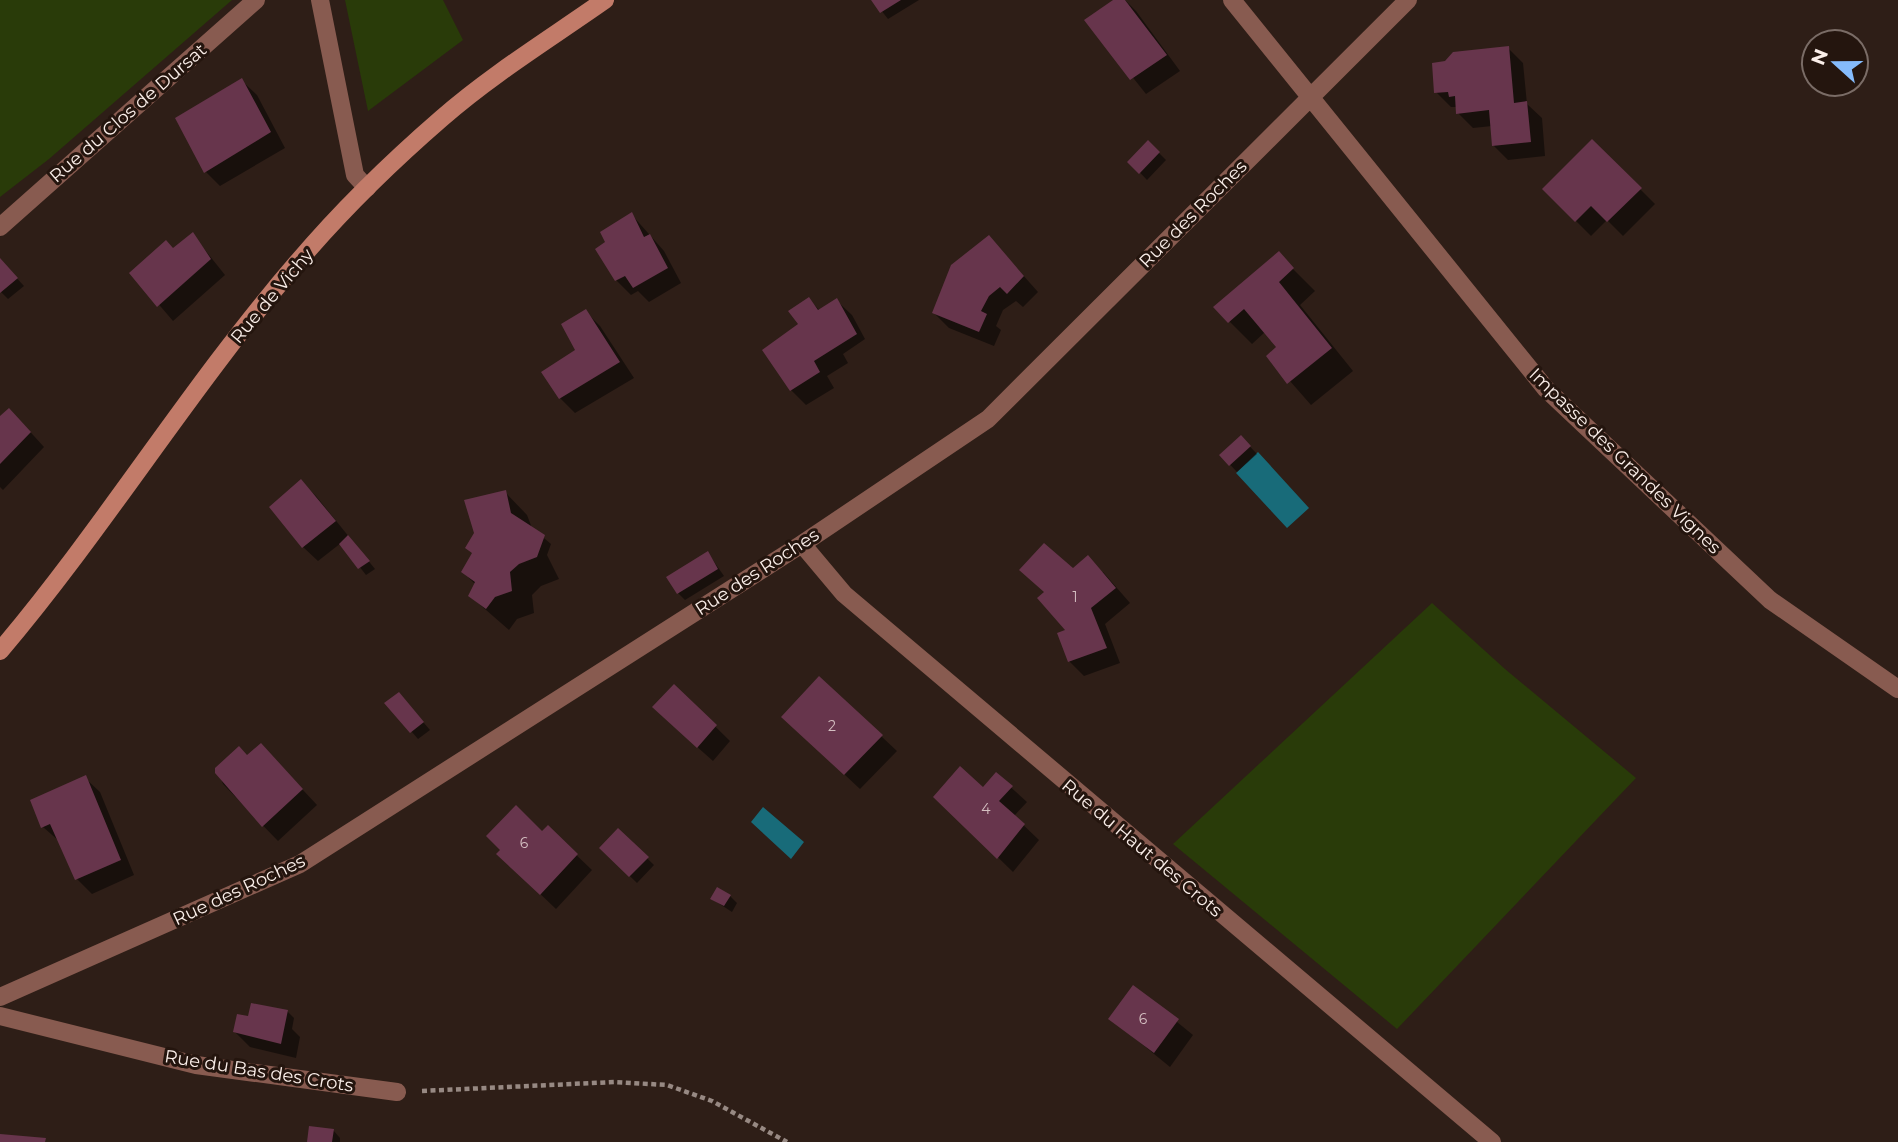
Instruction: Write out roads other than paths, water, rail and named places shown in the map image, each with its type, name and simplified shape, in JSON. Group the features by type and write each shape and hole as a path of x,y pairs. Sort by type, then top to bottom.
{"street":[{"name":"Rue du Clos de Dursat","path":"0,227 256,0"},
{"path":"320,0 355,175 367,188"},
{"name":"Rue de Vichy","path":"0,650 47,596 214,365 296,263 367,188 443,117 605,0"},
{"name":"Impasse des Grandes Vignes","path":"1232,0 1546,389 1769,600 1898,689"},
{"name":"Rue des Roches","path":"0,997 300,864 802,544 988,419 1408,0"},
{"name":"Rue du Haut des Crots","path":"802,544 844,594 1492,1142"},
{"name":"Rue du Bas des Crots","path":"0,1016 196,1065 397,1092"}],"water":[{"path":"1258,452 1309,508 1287,528 1236,473"},
{"path":"763,807 804,842 791,859 751,822"}]}
